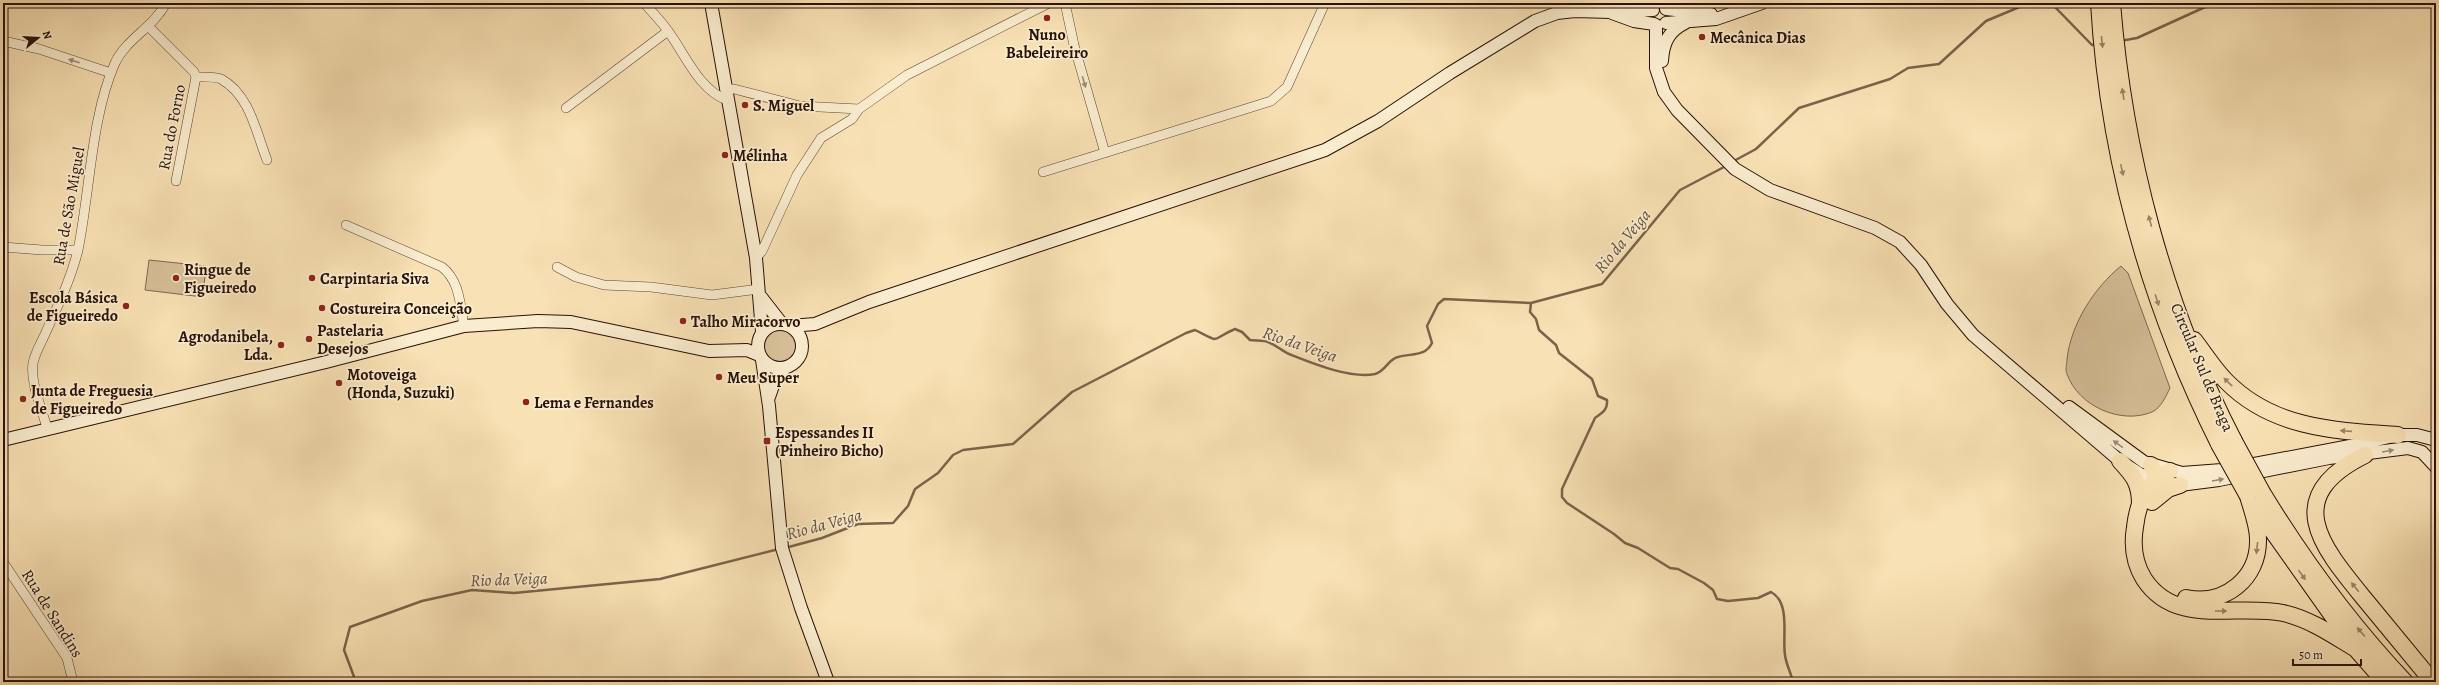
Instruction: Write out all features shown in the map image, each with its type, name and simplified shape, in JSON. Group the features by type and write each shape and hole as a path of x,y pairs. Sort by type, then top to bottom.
{"highway":[{"name":"Circular Sul de Braga","path":"2099,3 2104,59 2112,119 2127,191 2153,261 2185,328 2210,392 2226,443"},
{"name":"Circular Sul de Braga","path":"2112,3 2128,124 2143,196 2158,304 2182,365 2256,495 2356,649 2385,682"},
{"path":"2185,328 2227,381 2270,413 2302,425 2327,430 2398,435"},
{"path":"2365,455 2337,471 2325,484 2318,500 2316,512 2318,529 2324,545 2333,560 2433,682"},
{"path":"2120,461 2136,479 2146,504"},
{"path":"2170,471 2153,473 2145,490 2146,504 2143,548 2150,572 2158,582 2177,595 2187,598 2209,600 2229,592 2238,586 2252,569 2256,559 2258,536 2256,495"},
{"path":"2180,485 2160,494 2146,504 2133,537 2137,563 2148,585 2168,602 2193,610 2282,613 2313,624 2356,649"},
{"name":"Circular Sul de Braga","path":"2256,495 2365,637 2405,682"}],"main road":[{"path":"711,3 726,95 756,258 761,334 758,342 769,406 782,547 828,682"},
{"path":"1634,21 1660,24 1716,19 1762,3"},
{"path":"721,350 761,334 768,327 815,324 869,302 1325,150 1378,122 1450,73 1535,21 1557,12 1574,10 1611,12 1660,7 1726,15"},
{"path":"1660,7 1669,15 1660,24 1660,45 1656,68 1664,92 1677,110 1735,169 1770,190 1875,228 1900,242 1921,265 1947,304 1973,334 2015,368 2153,473 2180,485 2219,480 2328,458 2365,455 2408,448 2422,452 2436,466"},
{"path":"1660,7 1650,16 1660,24"},
{"path":"1611,12 1634,21 1644,28 1660,45"},
{"path":"1660,45 1674,28 1685,22"},
{"path":"759,292 768,309 800,338 801,354"},
{"path":"3,440 47,428 326,362 464,326 538,321 571,322 709,351 747,350 773,367 786,368"},
{"path":"769,406 769,395 775,380 786,368 797,360 815,324"},
{"path":"2015,368 2120,461 2140,474 2153,473"},
{"path":"2170,471 2182,473 2222,470 2350,446 2398,435 2417,435 2436,440"}],"street":[{"name":"Rua de São Miguel","path":"47,428 35,383 33,363 69,281 78,250 98,125 111,73 116,60 126,47 162,12 166,3"},
{"path":"644,3 668,31 693,68 715,96 726,95 734,89 800,106 826,109 859,109"},
{"path":"756,258 762,251 797,175 821,138 852,119 859,109 907,75 933,60 1049,3"},
{"path":"1065,3 1074,45 1105,153"},
{"path":"1043,172 1271,101 1287,87 1325,3"},
{"name":"Rua do Forno","path":"148,26 194,72 196,77 176,181"},
{"path":"566,108 668,31"},
{"path":"3,41 39,49 111,73"},
{"path":"196,77 220,78 236,92 248,107 267,160"},
{"path":"346,225 442,267 450,274 456,285 464,326"},
{"path":"3,247 42,250 78,250"},
{"path":"558,267 576,277 604,285 651,287 712,295 759,292"},
{"name":"Rua de Sandins","path":"3,562 67,658 73,682"}],"shaded area":[{"name":"Ringue de Figueiredo","path":"149,260 206,266 203,297 145,290"},
{"path":"2121,266 2128,273 2170,388 2163,402 2158,408 2152,412 2140,415 2127,416 2114,414 2091,404 2073,385 2066,371 2069,346 2073,333 2085,308 2102,285"},
{"path":"780,329 792,334 797,346 792,358 780,363 768,358 763,346 768,334"}],"waterway":[{"name":"Rio da Veiga","path":"1732,162 1756,149 1799,108 1890,79 1908,68 1939,64 1986,21 2029,3 2053,5 2092,45 2098,44"},
{"name":"Rio da Veiga","path":"2120,41 2137,38 2214,3"},
{"name":"Rio da Veiga","path":"785,548 822,538 858,524 893,523 908,506 915,489 938,473 953,455 963,450 1013,444 1072,392 1186,333 1195,330 1216,339 1235,329 1242,332 1250,340 1268,342 1289,354 1320,366 1354,374 1375,374 1382,370 1395,358 1426,351 1432,343 1427,326 1438,304 1444,299 1531,303 1602,284 1680,190 1726,166"},
{"path":"1531,303 1530,312 1536,319 1539,330 1556,345 1559,353 1592,379 1598,396 1607,400 1607,406 1602,413 1595,418 1562,489 1562,497 1567,503 1625,543 1638,548 1670,568 1678,569 1704,583 1713,590 1717,599 1728,601 1758,598 1771,592 1777,597 1783,612 1785,655 1793,682"},
{"name":"Rio da Veiga","path":"356,682 344,650 350,627 422,601 472,590 514,593 660,579 779,549"}],"place":[{"name":"Nuno Babeleireiro","path":"1047,18"},
{"name":"Mecânica Dias","path":"1702,37"},
{"name":"S. Miguel","path":"745,105"},
{"name":"Mélinha","path":"725,155"},
{"name":"Ringue de Figueiredo","path":"176,278"},
{"name":"Carpintaria Siva","path":"312,278"},
{"name":"Escola Básica de Figueiredo","path":"126,306"},
{"name":"Costureira Conceição","path":"322,308"},
{"name":"Talho Miracorvo","path":"683,321"},
{"name":"Pastelaria Desejos","path":"309,339"},
{"name":"Agrodanibela, Lda.","path":"281,345"},
{"name":"Meu Super","path":"719,377"},
{"name":"Motoveiga (Honda, Suzuki)","path":"339,383"},
{"name":"Junta de Freguesia de Figueiredo","path":"23,399"},
{"name":"Lema e Fernandes","path":"526,402"},
{"name":"Espessandes II (Pinheiro Bicho)","path":"767,441"}]}
